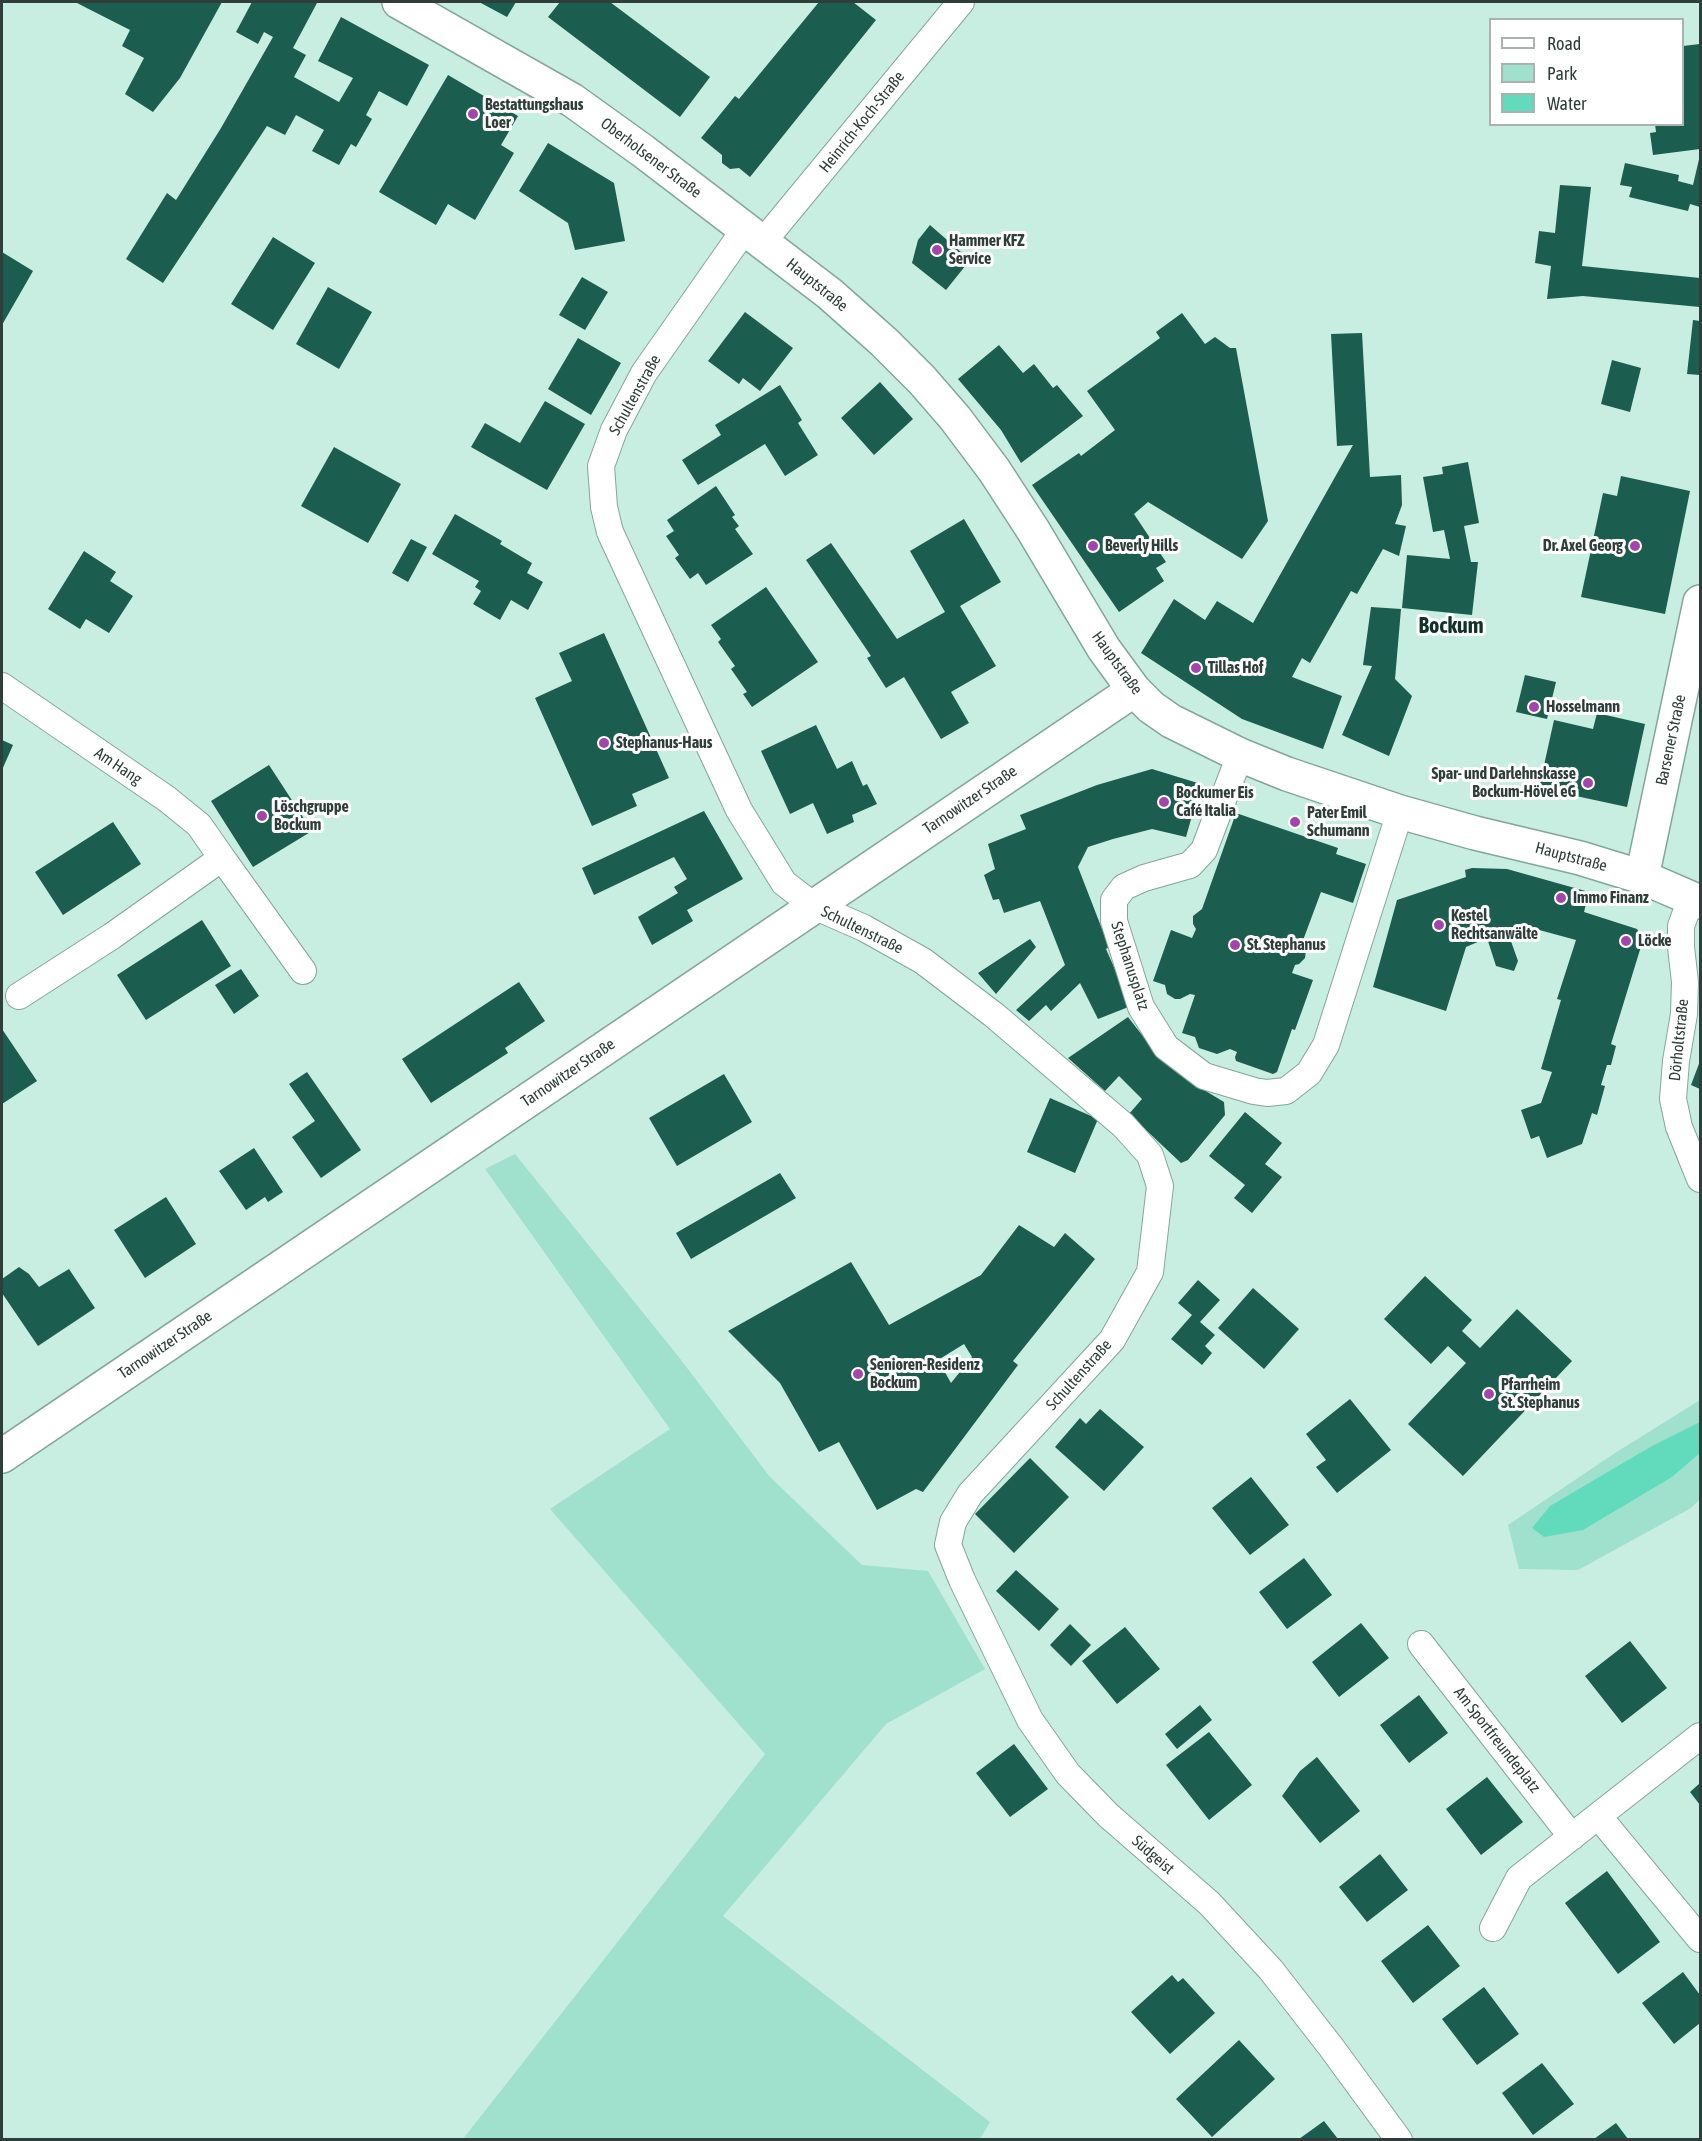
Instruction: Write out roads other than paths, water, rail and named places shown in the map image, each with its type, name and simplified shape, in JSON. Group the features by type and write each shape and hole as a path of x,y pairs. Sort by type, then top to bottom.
{"main road":[{"name":"Oberholsener Straße","path":"399,2 572,100 754,236"},
{"name":"Hauptstraße","path":"754,236 830,294 885,342 922,380 994,470 1033,530 1104,649 1134,690 1171,722 1240,755 1287,774 1400,812 1474,833 1580,858 1642,878 1696,900"},
{"name":"Barsener Straße","path":"1642,878 1701,602"},
{"name":"Tarnowitzer Straße","path":"2,1456 1134,690"}],"street":[{"name":"Heinrich-Koch-Straße","path":"754,236 961,2"},
{"name":"Schultenstraße","path":"754,236 644,373 614,430 602,466 604,507 610,532 740,810 784,883 814,906 864,928 923,961 994,1015 1123,1125 1150,1155 1160,1186 1150,1272 1112,1340 970,1494 953,1522 948,1545"},
{"name":"Am Hang","path":"2,686 167,800 199,825 303,971"},
{"name":"Stephanusplatz","path":"1240,755 1204,850 1190,865 1144,878 1124,887 1114,900 1114,921 1141,1007 1166,1047 1204,1076 1254,1092 1267,1093 1286,1092 1309,1073 1326,1045 1400,812"},
{"path":"18,996 112,936 222,858"},
{"name":"Dörholtstraße","path":"1696,900 1681,926 1685,982 1684,1004 1673,1099 1679,1127 1701,1179"},
{"name":"Südgeist","path":"948,1545 962,1580 1030,1720 1068,1774 1108,1815 1209,1903 1271,1970 1399,2139"},
{"name":"Am Sportfreundeplatz","path":"1421,1644 1572,1837"},
{"path":"1492,1928 1519,1878 1701,1736"},
{"path":"1599,1817 1701,1939"}],"water":[{"path":"1700,1422 1700,1453 1672,1477 1583,1530 1544,1537 1532,1528 1550,1506 1652,1446"}],"place":[{"name":"Bestattungshaus Loer","path":"473,114"},
{"name":"Hammer KFZ Service","path":"937,250"},
{"name":"Beverly Hills","path":"1093,546"},
{"name":"Dr. Axel Georg","path":"1635,546"},
{"name":"Tillas Hof","path":"1196,668"},
{"name":"Hosselmann","path":"1534,707"},
{"name":"Stephanus-Haus","path":"604,743"},
{"name":"Spar- und Darlehnskasse Bockum-Hövel eG","path":"1588,783"},
{"name":"Bockumer Eis Café Italia","path":"1164,802"},
{"name":"Löschgruppe Bockum","path":"262,816"},
{"name":"Pater Emil Schumann","path":"1295,822"},
{"name":"Immo Finanz","path":"1561,898"},
{"name":"Kestel Rechtsanwälte","path":"1439,925"},
{"name":"Löcke","path":"1626,941"},
{"name":"St. Stephanus","path":"1235,945"},
{"name":"Senioren-Residenz Bockum","path":"858,1374"},
{"name":"Pfarrheim St. Stephanus","path":"1489,1394"}],"district":[{"name":"Bockum","path":"1451,626"}]}
